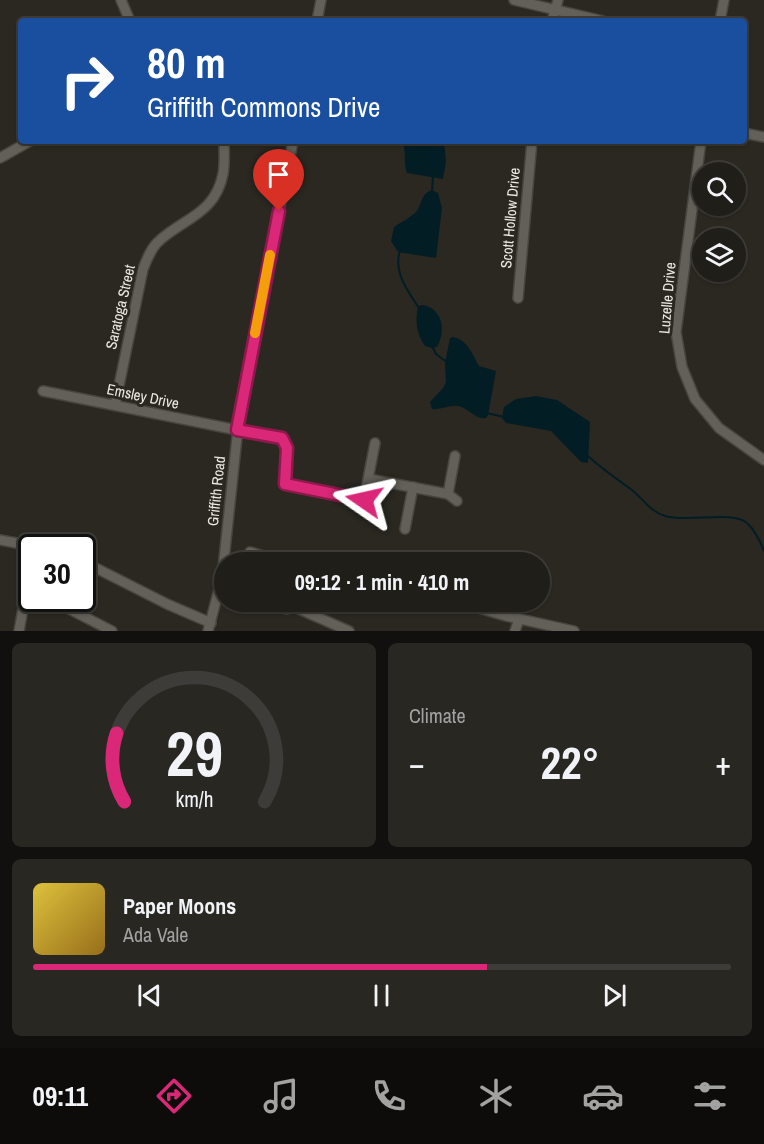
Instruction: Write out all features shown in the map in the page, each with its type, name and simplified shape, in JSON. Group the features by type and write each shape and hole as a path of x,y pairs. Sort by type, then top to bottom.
{"street":[{"path":"121,0 129,18"},
{"path":"318,18 321,0"},
{"path":"514,0 556,5 594,18"},
{"path":"721,18 724,0"},
{"path":"747,134 764,137"},
{"path":"0,158 25,144"},
{"name":"Saratoga Street","path":"115,405 143,269 149,254 159,241 200,214 212,198 223,174 224,144"},
{"name":"Griffith Road","path":"226,552 237,430 292,144"},
{"name":"Scott Hollow Drive","path":"518,298 532,144"},
{"name":"Luzelle Drive","path":"701,144 676,332 682,367 694,399 719,428 764,460"},
{"name":"Emsley Drive","path":"43,391 282,438 287,448 285,484 364,500 369,479"},
{"path":"375,443 369,479 448,494 457,501"},
{"path":"448,494 455,456"},
{"path":"405,529 413,487"},
{"path":"0,540 18,544"},
{"path":"96,568 209,627"},
{"name":"Griffith Road","path":"209,627 214,611"},
{"path":"24,612 20,627 29,631"},
{"path":"75,612 112,631"},
{"path":"306,612 349,631"},
{"path":"494,612 574,631"},
{"path":"514,631 519,619"}],"water":[{"path":"403,144 444,144 446,162 443,179 407,173"},
{"path":"432,190 438,193 442,208 436,258 398,252 391,241 394,227 415,213 423,197"},
{"path":"423,305 435,311 441,322 440,341 437,347 425,346 418,332 418,306"},
{"path":"453,337 466,344 479,366 496,371 486,418 479,417 458,406 432,409 430,402 446,382 445,363 450,338"},
{"path":"536,396 557,400 590,422 588,463 581,462 551,431 506,423 502,418 504,407 516,399"}],"waterway":[{"path":"432,191 433,176"},
{"path":"400,251 398,259 400,274 419,308"},
{"path":"432,346 436,354 448,363"},
{"path":"487,413 504,417"},
{"path":"588,456 660,514 674,518 731,517 740,519 752,529 764,551"}],"slow traffic":[{"path":"255,333 270,255"}],"route":[{"path":"279,211 237,430 278,436 285,441 287,448 285,484 364,500"}]}
